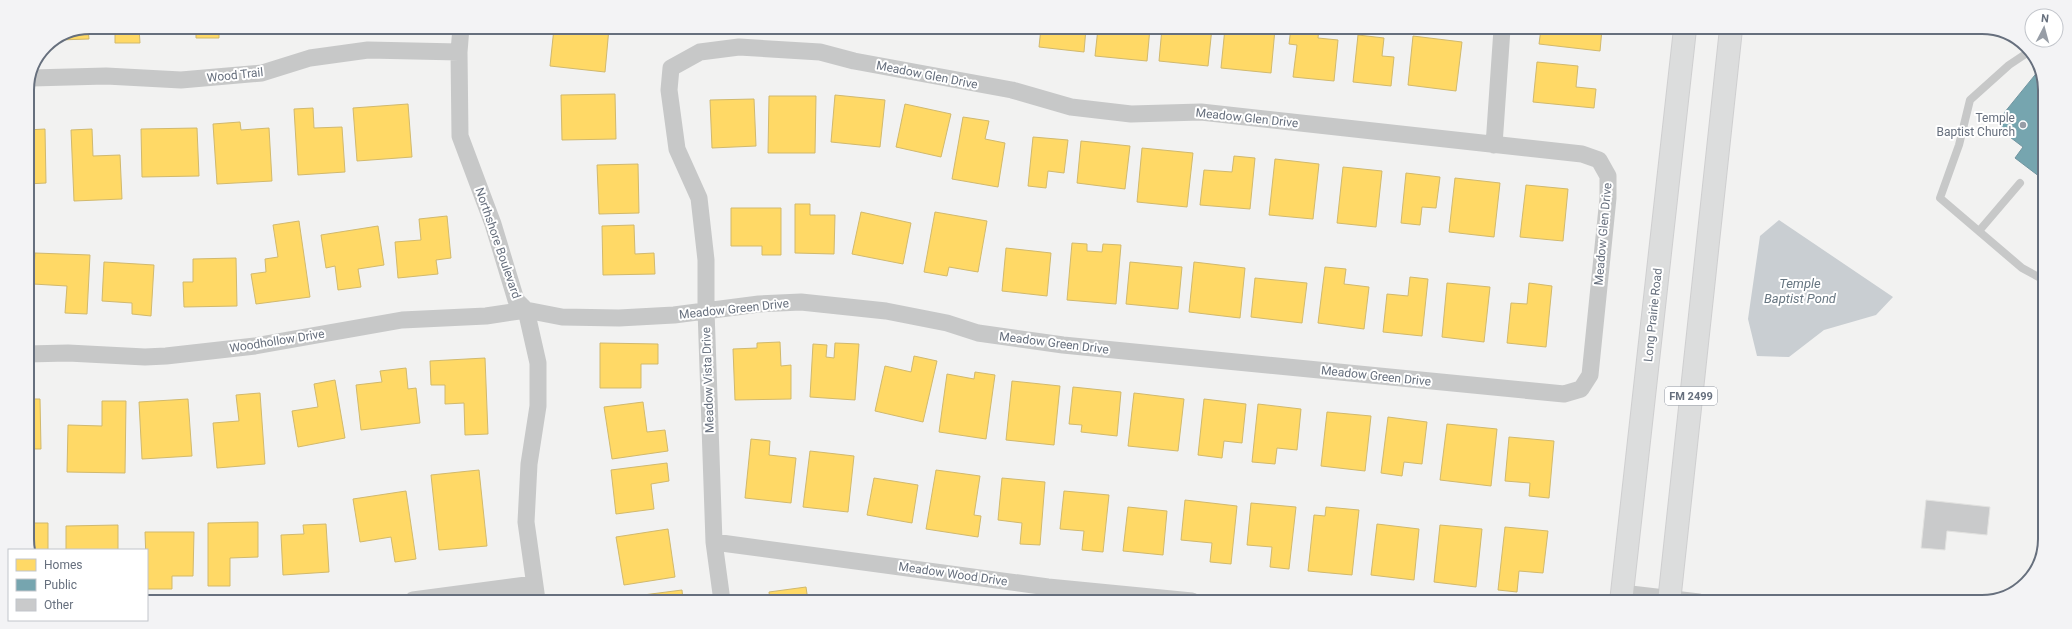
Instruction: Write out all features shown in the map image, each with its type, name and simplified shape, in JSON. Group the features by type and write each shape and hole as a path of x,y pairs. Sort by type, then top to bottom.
{"main road":[{"name":"Long Prairie Road","path":"1622,595 1684,34"},
{"name":"FM 2499","path":"1671,595 1730,34"}],"street":[{"name":"Northshore Boulevard","path":"461,34 459,52 460,136 493,224 516,300 526,310 538,363 538,406 529,464 526,522 535,595"},
{"path":"1494,145 1502,34"},
{"name":"Meadow Glen Drive","path":"671,68 700,52 739,47 820,52 854,61 1012,90 1071,107 1131,114 1201,112 1582,154 1599,160 1608,176 1607,206 1590,375 1582,386"},
{"name":"Wood Trail","path":"35,78 106,76 181,80 262,73 310,58 368,50 459,52"},
{"name":"Meadow Vista Drive","path":"671,68 668,90 677,149 699,198 706,260 706,310 714,542 721,595"},
{"name":"Meadow Green Drive","path":"526,310 562,317 619,318 674,315 759,304 801,302 886,311 948,323 978,333 1063,345 1564,394 1581,389 1582,386"},
{"name":"Woodhollow Drive","path":"34,354 68,353 145,357 166,356 255,346 402,320 486,316 526,310"},
{"name":"Meadow Wood Drive","path":"714,542 1048,587 1130,595"},
{"path":"451,595 534,584"}],"lane":[{"path":"2025,55 2009,65 1970,100 1960,144 1940,198 2022,268 2038,277"},
{"path":"1979,231 2020,183"}],"water":[{"name":"Temple Baptist Pond","path":"1779,220 1893,297 1876,315 1824,330 1789,357 1757,356 1748,319 1760,236"}],"building: Homes":[{"path":"89,34 89,39 65,40 79,35"},
{"path":"115,34 139,34 140,43 115,43"},
{"path":"196,34 219,34 219,38 196,38"},
{"path":"553,34 608,34 605,72 550,66"},
{"path":"1040,34 1086,34 1084,52 1039,47"},
{"path":"1097,34 1149,34 1147,61 1095,56"},
{"path":"1161,34 1211,34 1208,66 1159,61"},
{"path":"1224,34 1275,34 1271,73 1221,68"},
{"path":"1290,34 1318,34 1318,38 1338,40 1334,81 1293,77 1297,45 1289,44"},
{"path":"1540,34 1602,34 1600,51 1539,44"},
{"path":"1358,35 1384,38 1382,56 1394,57 1391,86 1353,82"},
{"path":"1413,36 1462,42 1456,91 1408,85"},
{"path":"1537,62 1578,66 1576,87 1596,89 1594,108 1533,102"},
{"path":"615,94 616,139 562,140 561,95"},
{"path":"835,95 885,100 880,147 831,142"},
{"path":"769,96 816,96 815,153 768,153"},
{"path":"754,99 756,146 712,148 710,100"},
{"path":"408,104 412,157 357,161 353,108"},
{"path":"905,104 951,114 941,157 896,147"},
{"path":"313,108 314,128 342,127 345,172 298,175 294,109"},
{"path":"963,117 989,121 985,139 1005,143 998,187 952,179"},
{"path":"240,122 241,130 269,128 272,181 217,184 213,124"},
{"path":"197,128 199,176 142,177 141,129"},
{"path":"45,129 46,183 34,184 34,130"},
{"path":"92,129 93,156 120,155 122,199 74,201 71,130"},
{"path":"1033,137 1068,140 1064,173 1048,171 1046,188 1028,186"},
{"path":"1081,141 1130,146 1125,189 1077,183"},
{"path":"1142,148 1193,153 1187,207 1137,202"},
{"path":"1234,156 1255,158 1250,209 1200,205 1204,170 1232,172"},
{"path":"1275,159 1319,164 1313,219 1269,215"},
{"path":"638,164 639,213 599,214 597,165"},
{"path":"1343,167 1382,171 1376,227 1337,223"},
{"path":"1406,173 1440,177 1436,208 1422,207 1420,225 1401,223"},
{"path":"1455,178 1500,183 1494,237 1449,232"},
{"path":"1526,185 1568,189 1563,241 1520,237"},
{"path":"795,204 810,204 810,215 835,215 834,254 795,253"},
{"path":"731,208 781,208 781,255 762,255 762,246 731,246"},
{"path":"861,212 911,223 903,264 852,254"},
{"path":"935,212 987,221 978,272 949,267 947,276 924,272"},
{"path":"447,216 451,258 436,260 438,274 398,278 395,242 421,240 419,219"},
{"path":"299,221 310,297 256,304 251,274 266,272 265,259 278,257 273,225"},
{"path":"634,225 635,254 654,253 655,274 603,275 602,226"},
{"path":"378,226 384,265 358,269 361,287 338,290 335,266 326,268 321,235"},
{"path":"1072,243 1087,244 1087,251 1102,252 1103,244 1121,245 1116,304 1067,300"},
{"path":"1006,248 1051,253 1047,296 1002,291"},
{"path":"35,253 90,255 87,314 65,313 67,286 34,284"},
{"path":"236,258 237,306 184,307 183,282 193,282 193,259"},
{"path":"104,262 154,265 151,316 132,314 132,303 102,301"},
{"path":"1130,262 1182,267 1178,309 1126,304"},
{"path":"1194,262 1245,268 1240,318 1189,312"},
{"path":"1325,267 1346,269 1344,284 1369,287 1364,329 1318,323"},
{"path":"1410,277 1428,279 1422,336 1383,332 1387,294 1408,296"},
{"path":"1255,278 1307,283 1302,323 1251,317"},
{"path":"1447,283 1490,287 1484,342 1442,337"},
{"path":"1529,283 1552,286 1546,347 1507,343 1511,303 1527,304"},
{"path":"780,342 781,366 791,365 791,399 735,400 733,349 757,348 757,343"},
{"path":"600,343 658,344 658,364 641,364 641,388 600,388"},
{"path":"835,343 859,344 855,400 810,397 813,344 827,345 826,357 834,358"},
{"path":"914,356 937,361 923,422 875,411 885,366 911,372"},
{"path":"485,358 488,434 465,435 464,403 445,404 445,385 431,385 430,361"},
{"path":"406,368 408,389 416,388 420,423 361,430 356,385 382,382 380,371"},
{"path":"975,372 995,375 986,439 939,432 947,374 974,379"},
{"path":"335,380 345,438 298,447 292,411 318,407 314,384"},
{"path":"1012,381 1060,386 1054,445 1006,440"},
{"path":"1073,387 1121,392 1117,436 1081,432 1082,425 1069,424"},
{"path":"260,393 265,464 217,468 213,423 239,421 236,395"},
{"path":"1134,393 1184,399 1178,451 1128,446"},
{"path":"34,399 40,399 41,449 34,449"},
{"path":"188,399 192,456 142,459 139,402"},
{"path":"1204,399 1246,404 1242,443 1224,441 1222,458 1198,455"},
{"path":"102,401 126,401 125,473 67,472 68,425 102,426"},
{"path":"643,402 647,432 665,430 668,451 612,459 604,407"},
{"path":"1258,404 1301,409 1297,450 1277,448 1275,464 1252,462"},
{"path":"1327,412 1371,416 1365,471 1321,466"},
{"path":"1388,417 1427,422 1422,464 1404,462 1402,476 1381,473"},
{"path":"1447,424 1497,429 1491,486 1440,480"},
{"path":"1509,437 1554,441 1549,498 1529,496 1530,483 1505,481"},
{"path":"751,439 770,441 769,455 796,458 791,503 745,498"},
{"path":"810,451 854,456 848,512 803,507"},
{"path":"667,463 669,481 651,484 654,509 616,514 611,470"},
{"path":"479,470 487,546 439,550 431,475"},
{"path":"936,470 980,476 974,515 981,516 978,537 926,529"},
{"path":"874,478 918,485 912,523 867,515"},
{"path":"1002,478 1045,482 1040,545 1020,544 1022,523 998,520"},
{"path":"406,491 416,559 395,562 391,537 360,542 353,499"},
{"path":"1064,491 1109,495 1103,552 1082,550 1084,531 1060,529"},
{"path":"1185,500 1237,506 1231,564 1210,562 1212,543 1181,540"},
{"path":"1251,503 1296,507 1289,569 1270,567 1272,547 1247,545"},
{"path":"1128,507 1167,511 1163,555 1123,551"},
{"path":"1326,507 1359,510 1352,575 1308,571 1314,515 1325,516"},
{"path":"258,522 258,557 230,558 230,586 208,586 208,523"},
{"path":"34,523 48,523 48,549 35,549"},
{"path":"326,524 329,572 283,575 281,535 304,534 303,525"},
{"path":"1377,524 1419,529 1414,580 1371,575"},
{"path":"118,525 118,549 66,549 66,526"},
{"path":"1440,525 1482,529 1476,587 1434,582"},
{"path":"1505,527 1548,531 1543,573 1519,571 1517,592 1498,590"},
{"path":"668,529 675,577 624,585 616,537"},
{"path":"145,532 194,532 193,576 172,576 172,589 148,589 148,549 146,549"},
{"path":"806,587 807,595 769,595 769,592"},
{"path":"682,590 682,595 643,595"}],"building: Public":[{"name":"Temple Baptist Church","path":"2036,74 2038,86 2038,175 2015,158 2023,147 2002,131 2000,118"}],"building: Other":[{"path":"1926,500 1990,507 1987,535 1947,531 1945,550 1921,548"}],"place":[{"name":"Temple Baptist Church","path":"2023,125"}]}
